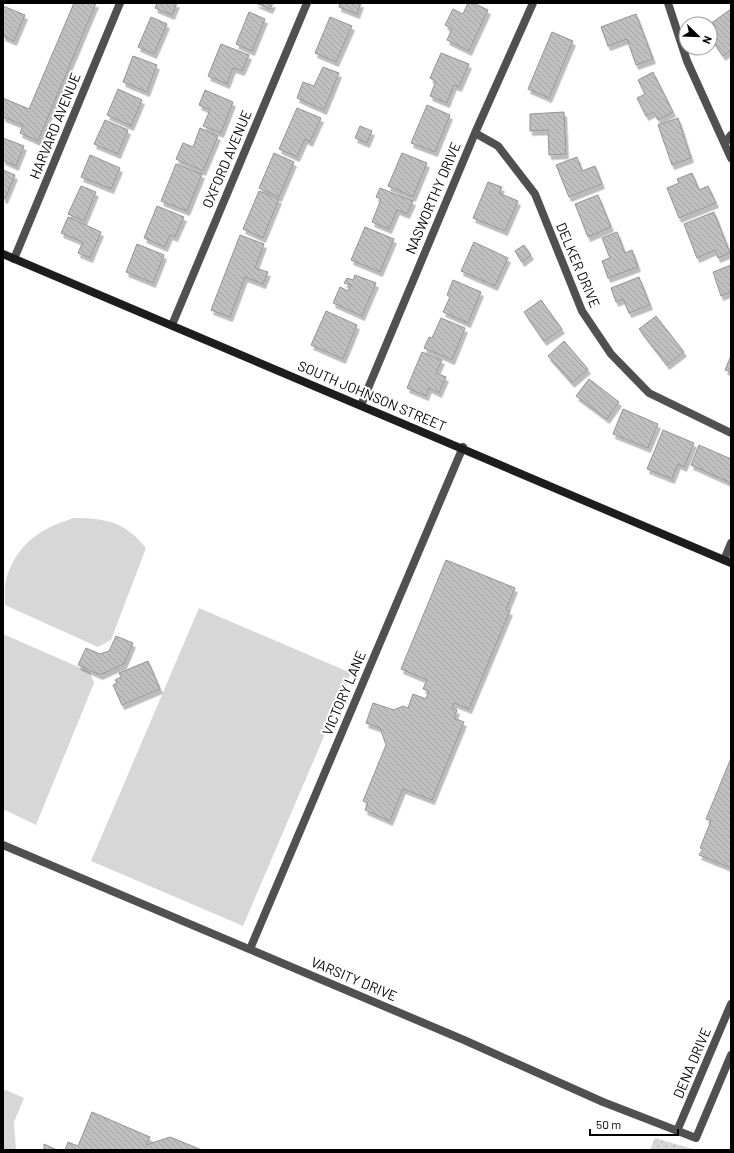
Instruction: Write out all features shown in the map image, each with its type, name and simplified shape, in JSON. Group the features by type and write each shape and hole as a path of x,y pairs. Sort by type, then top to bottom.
{"main road":[{"name":"SOUTH JOHNSON STREET","path":"3,254 728,561"}],"street":[{"name":"HARVARD AVENUE","path":"14,259 120,3"},
{"name":"OXFORD AVENUE","path":"172,325 307,3"},
{"name":"NASWORTHY DRIVE","path":"361,405 475,133 533,3"},
{"path":"668,3 687,61 731,158"},
{"name":"DELKER DRIVE","path":"475,133 498,146 535,194 582,311 611,354 649,393 731,433"},
{"path":"725,143 731,135"},
{"name":"VICTORY LANE","path":"250,950 463,448"},
{"path":"728,561 731,543"},
{"name":"VARSITY DRIVE","path":"3,845 503,1057 603,1102 696,1138 731,1055"},
{"name":"DENA DRIVE","path":"677,1131 731,1004"}],"shaded area":[{"path":"74,518 96,519 114,523 130,532 146,548 111,640 98,647 5,605 6,580 10,567 23,547 31,539 51,527"},
{"path":"199,608 351,673 243,926 91,861"},
{"path":"3,634 90,672 94,683 36,825 3,809"},
{"path":"3,1089 24,1098 14,1122 16,1150 3,1150"},
{"path":"655,1138 696,1150 650,1150"}],"building":[{"path":"74,3 96,3 38,141 20,133 23,125 3,117 3,98 29,109"},
{"path":"157,3 177,3 172,15 155,8"},
{"path":"256,3 273,3 270,9"},
{"path":"340,3 361,3 357,14 339,7"},
{"path":"468,3 473,3 488,10 469,51 447,40 452,29 445,25 453,9 463,14"},
{"path":"3,6 25,15 14,41 3,36"},
{"path":"731,9 731,50 723,56 718,49 718,18"},
{"path":"249,12 265,19 252,51 236,44"},
{"path":"636,14 653,59 636,65 627,39 608,46 601,27"},
{"path":"151,17 167,24 154,54 138,47"},
{"path":"330,17 352,26 336,62 315,53"},
{"path":"552,32 573,41 549,98 528,89"},
{"path":"221,44 249,55 242,71 233,68 227,84 208,76"},
{"path":"441,53 469,64 459,87 454,85 447,103 430,96 436,81 430,78"},
{"path":"133,56 157,65 147,92 123,82"},
{"path":"323,67 339,73 324,110 297,98 303,82 314,86"},
{"path":"653,72 673,112 658,120 654,112 646,116 637,98 645,94 638,80"},
{"path":"118,89 142,100 131,126 107,115"},
{"path":"205,90 233,102 221,133 203,126 210,110 199,105"},
{"path":"427,105 450,115 435,152 411,143"},
{"path":"297,108 321,118 310,142 305,139 297,157 279,149"},
{"path":"564,112 566,154 549,155 548,130 530,131 530,114"},
{"path":"678,118 691,158 672,165 658,125"},
{"path":"105,120 128,130 118,154 94,144"},
{"path":"360,126 372,131 367,143 355,138"},
{"path":"200,128 218,136 203,171 176,159 183,143 193,147"},
{"path":"3,138 24,146 16,166 3,160"},
{"path":"274,153 294,162 279,197 259,188"},
{"path":"402,153 427,163 413,197 388,186"},
{"path":"90,155 120,168 111,189 81,177"},
{"path":"577,157 582,171 595,166 602,184 569,197 556,165"},
{"path":"176,164 202,174 187,211 161,201"},
{"path":"3,170 15,175 5,199 3,198"},
{"path":"692,173 699,190 708,186 716,203 679,218 667,188 679,183 677,179"},
{"path":"488,182 502,187 499,193 518,201 505,231 473,218"},
{"path":"81,186 96,192 84,221 68,214"},
{"path":"380,188 413,201 407,214 397,210 389,229 372,222 381,199 376,197"},
{"path":"259,191 279,199 263,238 243,229"},
{"path":"598,195 611,227 588,237 575,204"},
{"path":"157,206 184,217 175,237 170,235 165,247 144,238"},
{"path":"714,212 730,253 718,258 715,250 697,258 684,224"},
{"path":"68,217 101,232 90,258 78,253 83,242 61,233"},
{"path":"365,227 394,239 380,272 351,260"},
{"path":"617,232 625,253 632,250 638,267 608,278 602,261 610,258 602,238"},
{"path":"240,235 264,244 255,268 268,272 263,284 245,277 230,317 211,310"},
{"path":"474,242 508,258 495,286 461,271"},
{"path":"137,244 164,255 153,283 126,272"},
{"path":"524,245 531,255 522,262 515,251"},
{"path":"731,265 731,292 721,296 713,272"},
{"path":"355,275 376,283 362,316 333,303 340,287 348,291 351,285 344,283 347,278 353,280"},
{"path":"639,277 650,305 629,313 623,299 616,302 611,288"},
{"path":"453,280 481,292 468,323 443,312 450,297 447,295"},
{"path":"541,300 562,329 544,341 524,312"},
{"path":"326,311 357,325 343,359 311,345"},
{"path":"656,316 684,352 667,365 639,329"},
{"path":"441,318 465,328 452,360 424,348 429,337 432,338"},
{"path":"564,341 588,369 572,383 548,356"},
{"path":"422,352 442,360 436,373 446,377 439,393 429,388 426,396 407,388"},
{"path":"730,358 731,359 731,372 725,370"},
{"path":"589,379 619,402 607,419 576,396"},
{"path":"623,409 658,424 648,448 613,434"},
{"path":"663,430 694,443 684,467 678,464 672,479 647,469"},
{"path":"699,445 731,459 731,483 691,465"},
{"path":"446,560 515,588 506,610 510,611 469,709 454,703 452,708 457,710 454,718 464,722 432,800 403,789 390,821 365,810 368,803 363,801 386,745 380,728 366,723 373,703 394,710 403,706 408,708 413,694 426,699 429,691 423,689 427,680 401,669"},
{"path":"116,636 133,643 124,664 100,675 78,665 86,648 100,654 109,651"},
{"path":"148,661 160,689 122,705 113,685 117,683 115,680 121,677 119,673"},
{"path":"731,758 731,868 699,855 703,849 700,848 711,821 706,819"},
{"path":"92,1112 150,1137 146,1145 170,1137 202,1150 65,1150 68,1142 78,1146"},
{"path":"44,1144 57,1150 44,1150"}]}
